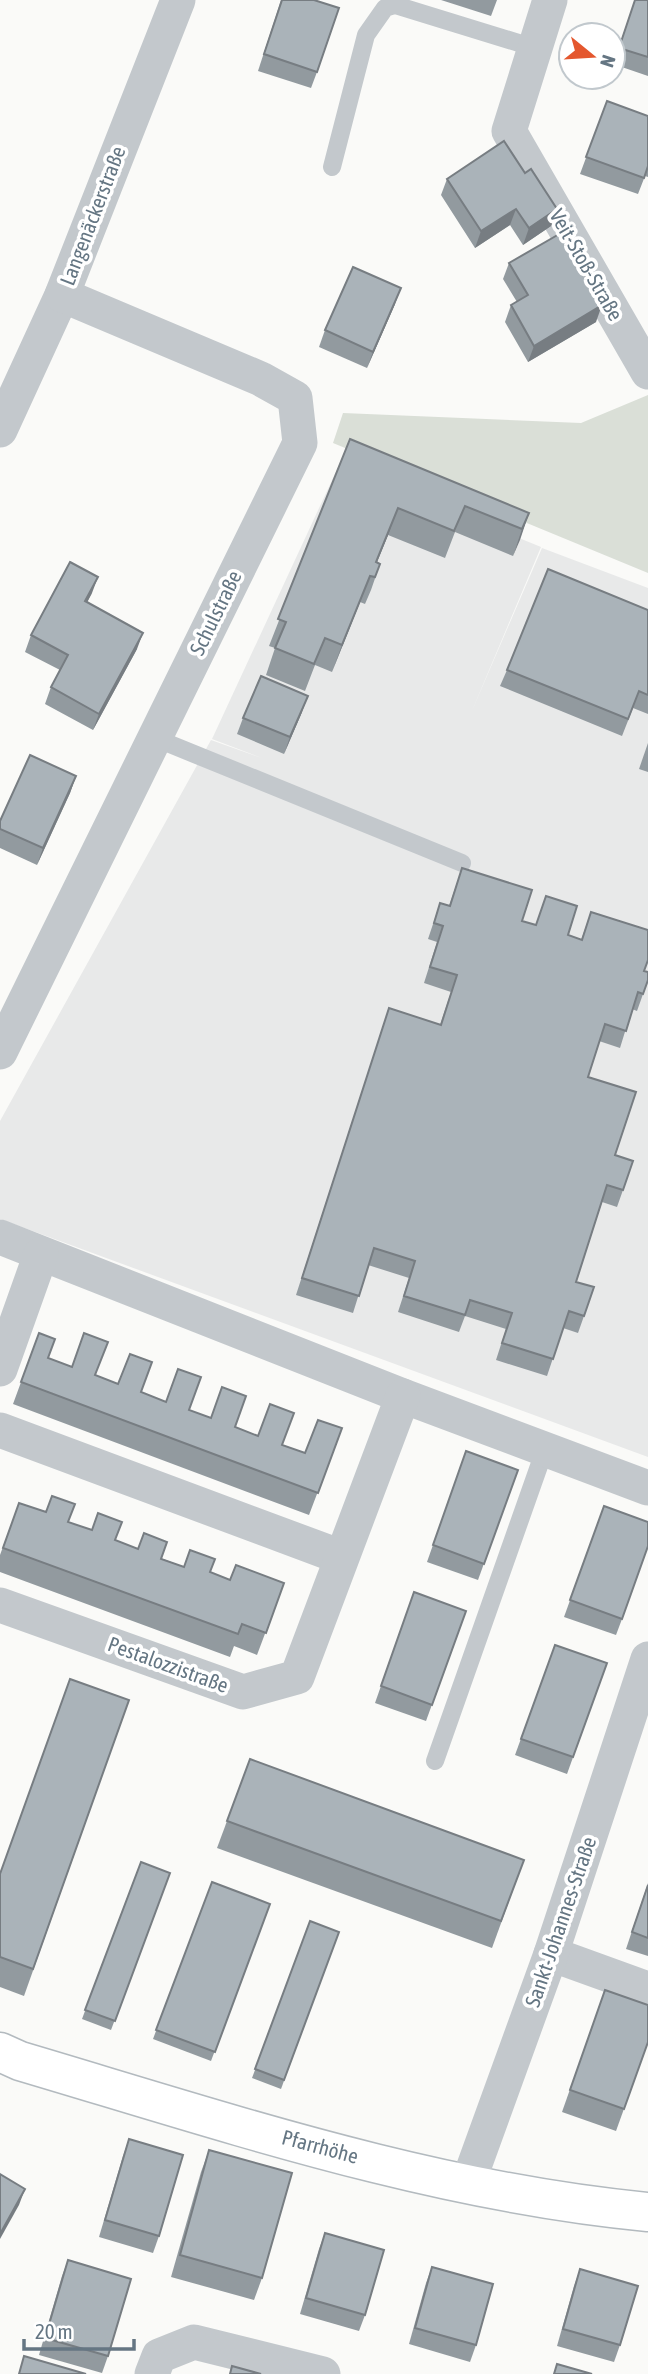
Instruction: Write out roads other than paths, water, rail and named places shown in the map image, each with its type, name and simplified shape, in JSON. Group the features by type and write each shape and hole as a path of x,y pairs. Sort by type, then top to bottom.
{"street":[{"name":"Langenäckerstraße","path":"0,430 62,295 178,0"},
{"name":"Veit-Stoß-Straße","path":"550,0 509,131 648,372"},
{"name":"Schulstraße","path":"0,1052 300,443 295,398 261,379 62,295"},
{"path":"0,1237 403,1396 648,1488"},
{"path":"0,1369 41,1254"},
{"name":"Pestalozzistraße","path":"0,1605 243,1692 297,1676 403,1396"},
{"path":"0,1430 341,1557"},
{"name":"Sankt-Johannes-Straße","path":"468,2183 551,1954 648,1659"},
{"path":"551,1954 648,1989"},
{"name":"Pfarrhöhe","path":"0,2052 20,2061 217,2120 468,2183 548,2200 648,2212"},
{"path":"152,2374 159,2356 194,2342 323,2374"}],"lane":[{"path":"332,167 366,35 385,8 395,5 535,48"},
{"path":"155,738 462,863"},
{"path":"435,1761 545,1450"}]}
